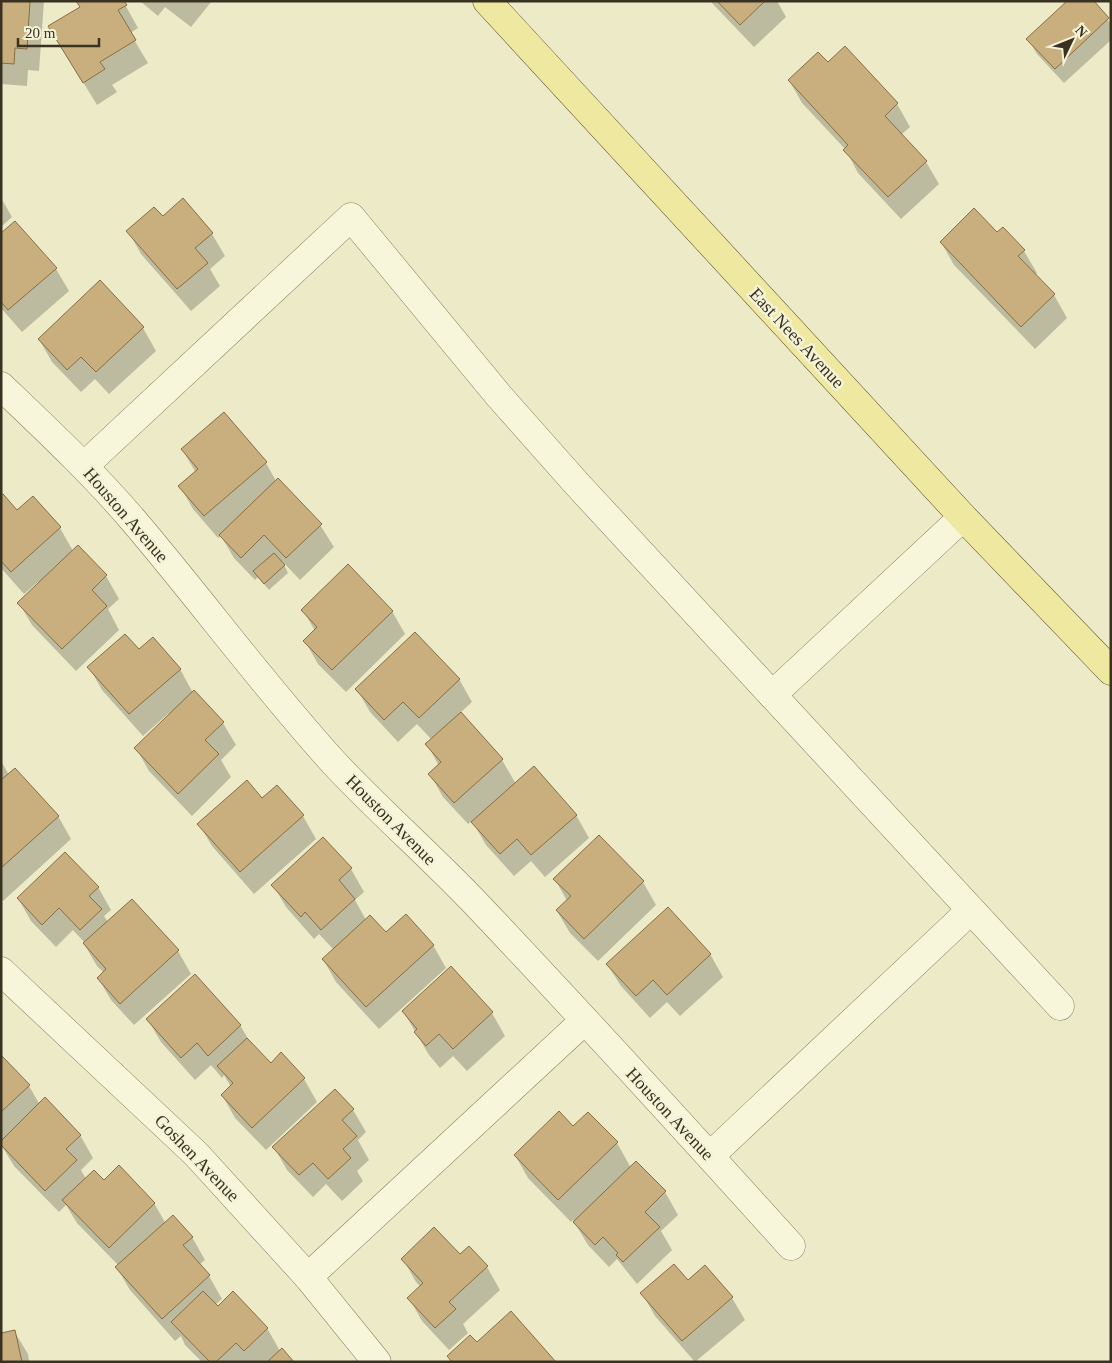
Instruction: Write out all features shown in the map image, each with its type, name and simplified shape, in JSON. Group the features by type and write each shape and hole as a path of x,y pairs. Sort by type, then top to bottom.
{"main road":[{"name":"East Nees Avenue","path":"487,1 963,517 1111,671"}],"street":[{"path":"84,466 351,217 499,396 577,484 1060,1006"},
{"name":"Houston Avenue","path":"1,386 84,466 132,519 264,683 336,765 478,906 791,1246"},
{"path":"772,695 963,517"},
{"path":"710,1156 971,910"},
{"name":"Goshen Avenue","path":"1,971 196,1154 308,1277 377,1362"},
{"path":"308,1277 584,1021"}],"building":[{"path":"1,1 30,1 27,49 15,48 14,64 1,63"},
{"path":"76,1 124,1 127,5 118,10 136,40 100,62 105,69 83,83 48,26 80,7"},
{"path":"717,1 765,1 740,25"},
{"path":"1067,1 1094,1 1109,18 1055,69 1026,39"},
{"path":"845,46 898,103 885,116 927,161 888,197 843,150 848,145 788,80 818,52 828,62"},
{"path":"183,198 213,233 195,248 208,263 177,289 126,231 154,207 163,216"},
{"path":"974,208 997,232 1003,227 1025,250 1018,256 1055,294 1021,327 940,242"},
{"path":"15,221 57,268 8,310 1,302 1,233"},
{"path":"100,280 144,327 96,372 81,357 67,370 38,339"},
{"path":"224,412 267,462 204,516 178,486 198,469 181,449"},
{"path":"278,478 322,524 286,558 264,535 241,558 219,535"},
{"path":"3,494 17,510 33,496 61,527 11,572 1,561 1,495"},
{"path":"78,545 107,575 92,590 107,606 62,649 17,603"},
{"path":"274,553 285,565 264,584 253,571"},
{"path":"348,564 393,611 332,670 303,641 317,627 301,610"},
{"path":"415,632 460,679 419,718 403,702 384,720 355,689"},
{"path":"125,634 139,649 153,637 181,669 129,714 87,667"},
{"path":"194,690 224,722 205,740 219,754 178,794 134,748"},
{"path":"461,712 503,759 454,803 428,774 441,762 425,744"},
{"path":"534,766 577,815 531,855 517,839 500,854 471,822"},
{"path":"15,768 59,816 1,868 1,780"},
{"path":"247,780 262,798 277,785 304,815 240,872 197,824"},
{"path":"599,835 644,881 584,939 556,910 571,896 553,879"},
{"path":"323,837 352,868 339,880 355,899 321,930 305,912 301,917 271,885"},
{"path":"65,852 99,887 89,896 102,909 80,930 59,908 42,925 17,898"},
{"path":"132,899 179,950 120,1004 97,978 106,969 83,943"},
{"path":"668,907 711,954 667,995 653,980 636,996 606,964"},
{"path":"406,914 434,945 366,1007 322,959 370,915 386,932"},
{"path":"451,966 493,1012 453,1049 439,1034 426,1046 414,1032 417,1029 402,1011"},
{"path":"195,974 241,1025 208,1056 197,1043 181,1058 146,1019"},
{"path":"247,1038 271,1063 281,1052 305,1078 252,1128 221,1095 233,1083 217,1066"},
{"path":"1,1055 30,1085 1,1112"},
{"path":"335,1089 354,1109 342,1120 357,1136 343,1149 351,1158 328,1179 313,1163 299,1175 272,1147"},
{"path":"45,1097 81,1135 66,1149 77,1160 45,1191 1,1145 1,1141"},
{"path":"559,1111 573,1126 588,1112 618,1142 558,1200 514,1155"},
{"path":"636,1161 666,1191 645,1212 660,1227 623,1262 616,1255 618,1253 603,1237 595,1245 573,1222"},
{"path":"119,1165 155,1203 109,1248 62,1200 94,1170 104,1180"},
{"path":"173,1215 193,1237 183,1245 210,1275 162,1319 115,1267"},
{"path":"434,1227 460,1254 469,1246 488,1266 449,1302 456,1309 435,1328 407,1298 423,1283 401,1259"},
{"path":"674,1264 688,1280 705,1265 733,1297 682,1341 640,1293"},
{"path":"203,1291 218,1306 233,1291 268,1328 244,1351 236,1343 216,1362 210,1362 171,1322"},
{"path":"511,1311 556,1362 452,1362 447,1356 470,1335 477,1342"},
{"path":"15,1330 22,1362 1,1362 1,1333"},
{"path":"282,1348 294,1362 267,1362"}]}
